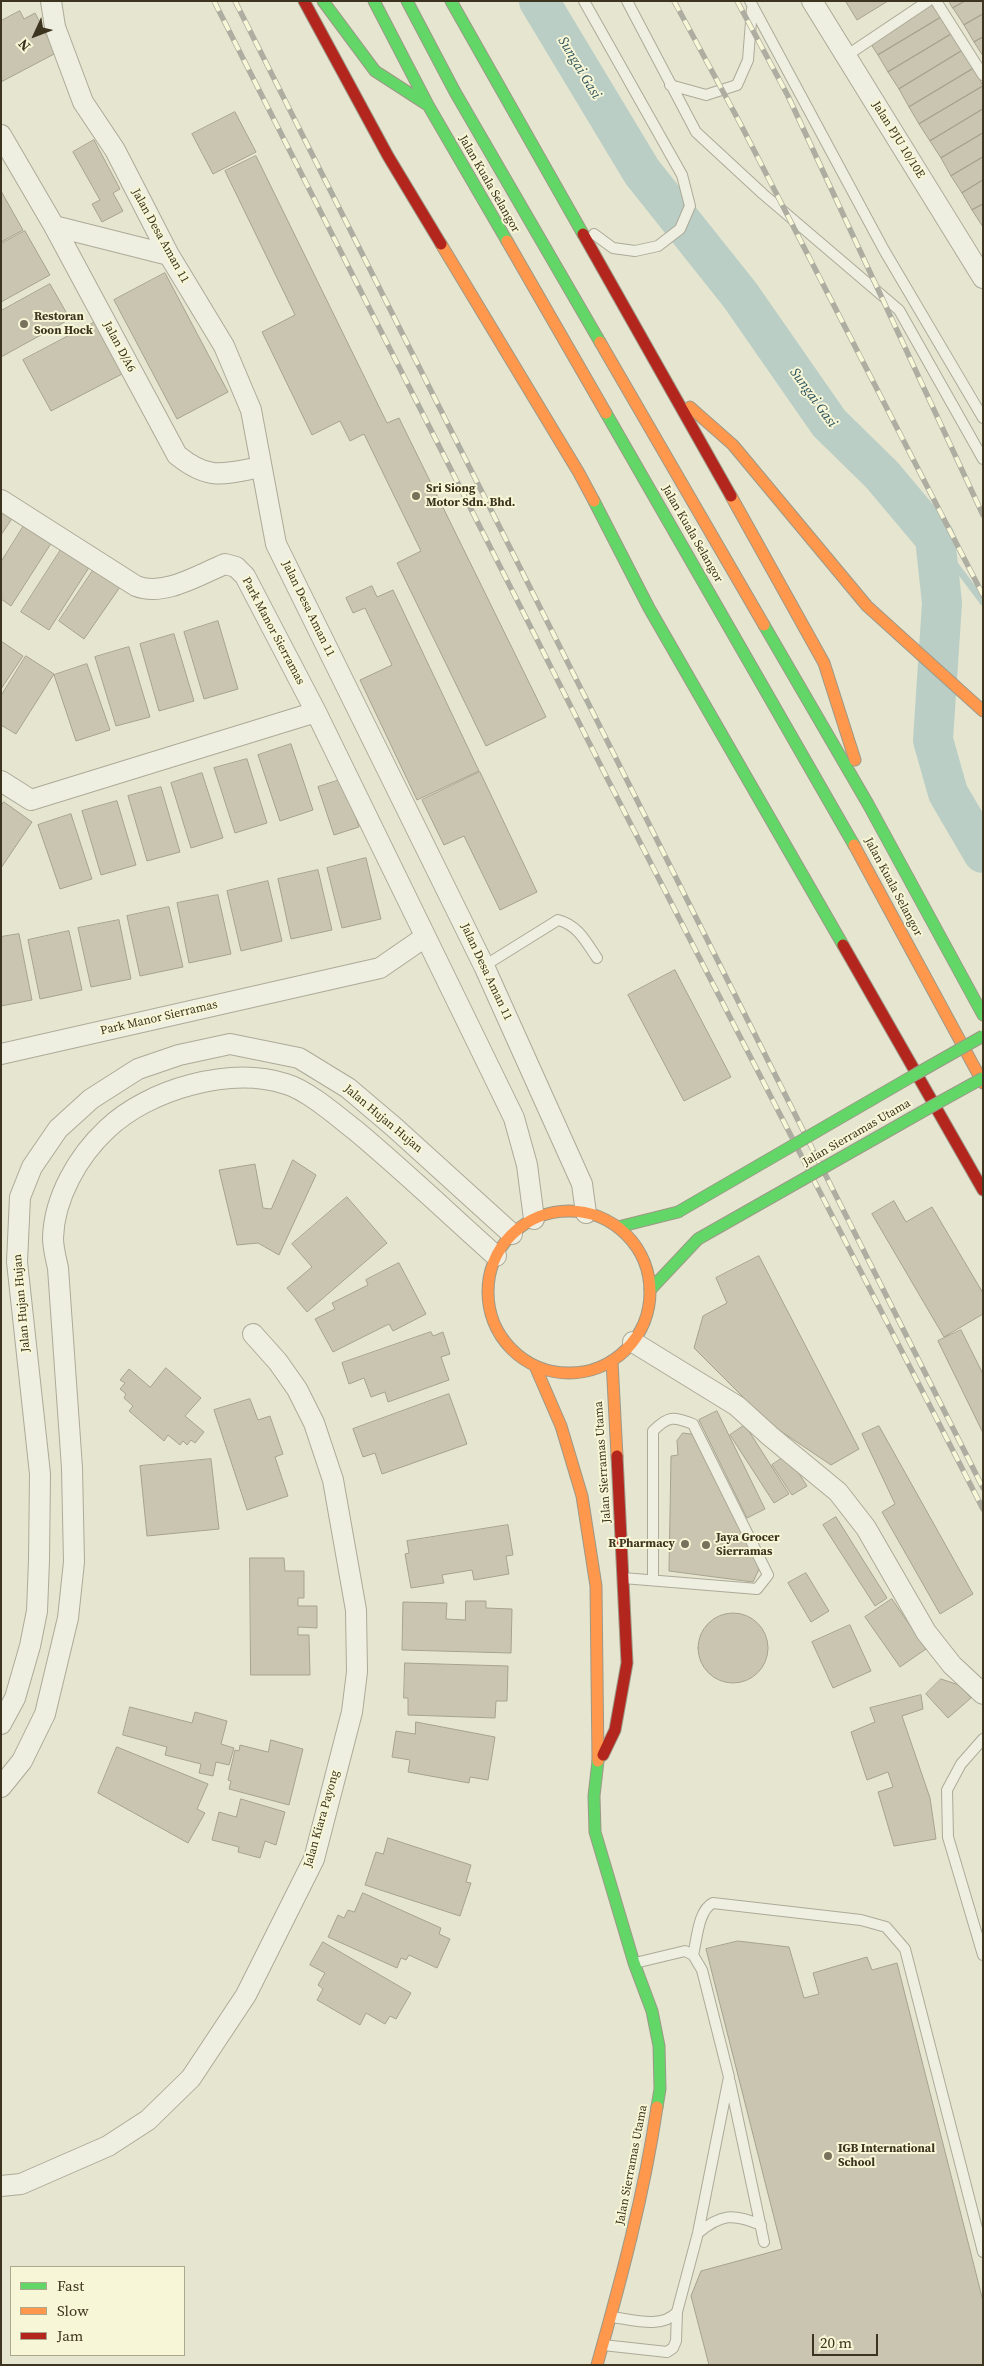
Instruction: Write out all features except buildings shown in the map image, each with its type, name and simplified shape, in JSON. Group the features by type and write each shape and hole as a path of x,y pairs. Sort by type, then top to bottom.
{"main road":[{"path":"304,1 388,156 579,473 649,608 983,1190"},
{"path":"323,1 375,72 428,104"},
{"name":"Jalan Kuala Selangor","path":"374,1 428,104 841,820 983,1083"},
{"name":"Jalan Kuala Selangor","path":"407,1 455,92 868,804 983,1015"},
{"path":"451,1 675,395 824,664 868,804"},
{"path":"675,395 732,444 867,606 983,711"},
{"name":"Jalan Sierramas Utama","path":"618,1228 678,1212 983,1036"},
{"name":"Jalan Sierramas Utama","path":"650,1290 698,1239 983,1078"},
{"path":"559,1211 586,1213 603,1218 618,1228 635,1245 646,1266 650,1290 646,1318 633,1342 612,1361 587,1371 561,1373 535,1366 514,1351 498,1331 489,1306 488,1280 496,1256 512,1234 534,1219 559,1211"},
{"name":"Jalan Sierramas Utama","path":"598,1766 615,1730 627,1663 612,1361"},
{"name":"Jalan Sierramas Utama","path":"535,1366 561,1426 582,1496 596,1586 598,1766 594,1796 595,1832 634,1963 652,2011 659,2046 660,2089 650,2156 631,2244 596,2365"}],"street":[{"name":"Jalan Desa Aman 11","path":"51,1 54,27 84,102 114,150 169,256 224,346 251,410 276,544 484,966 582,1184 586,1213"},
{"name":"Jalan PJU 10/10E","path":"812,1 983,278"},
{"name":"Jalan D/A6","path":"1,135 54,226 177,455 190,466 207,474 224,474 261,467"},
{"path":"54,226 169,256"},
{"name":"Park Manor Sierramas","path":"1,500 136,586 149,591 163,589 225,564 236,567 245,576 316,712 514,1118 527,1165 534,1219"},
{"path":"1,781 31,800 316,712"},
{"name":"Park Manor Sierramas","path":"1,1054 380,968 425,937"},
{"name":"Jalan Hujan Hujan","path":"1,1724 15,1698 30,1646 37,1610 39,1560 40,1474 17,1262 20,1197 32,1167 58,1129 91,1099 138,1069 179,1055 230,1044 299,1058 348,1088 512,1234"},
{"path":"1,1787 22,1761 45,1714 68,1618 74,1562 72,1468 58,1268 53,1239 59,1206 70,1177 93,1142 120,1116 190,1084 259,1078 288,1084 331,1110 346,1122 496,1256"},
{"name":"Jalan Kiara Payong","path":"1,2186 20,2184 108,2146 148,2120 190,2078 246,1994 314,1859 352,1712 357,1672 356,1610 333,1480 314,1423 298,1389 278,1362 253,1334"},
{"path":"633,1342 737,1406 838,1492 866,1528 926,1632 952,1665 983,1694"}],"lane":[{"path":"574,217 613,248 635,251 658,246 680,230 690,206 682,175 584,1"},
{"path":"627,1 696,132 763,194 898,310 983,459"},
{"path":"846,56 928,1"},
{"path":"936,1 983,75"},
{"path":"670,85 706,95 737,85 748,60 751,4"},
{"path":"751,4 884,250 983,418"},
{"path":"484,966 558,920 568,923 577,930 597,958"},
{"path":"623,1578 757,1589 768,1575 693,1424 678,1418 664,1420 653,1431 654,1580"},
{"path":"983,1740 961,1764 947,1790 948,1837 983,1955"},
{"path":"693,1955 703,1913 708,1905 713,1903 861,1920 886,1927 905,1949 983,2252"},
{"path":"634,1963 685,1951 693,1955 702,1970 729,2077 764,2242"},
{"path":"602,2345 667,2352 673,2348 676,2341 677,2312 698,2233 729,2077"},
{"path":"698,2233 711,2222 732,2216 761,2225"},
{"path":"611,2317 662,2322 670,2320 677,2312"}],"waterway":[{"name":"Sungai Gasi","path":"539,1 642,172 740,295 829,423 882,475 935,538 942,603 933,740 948,793 983,853"},
{"path":"935,538 983,602"}],"railway":[{"path":"214,1 608,780 983,1509"},
{"path":"235,1 983,1488"},
{"path":"674,1 740,123 983,595"},
{"path":"737,1 788,96 983,515"}],"traffic: fast":[{"path":"323,1 375,71 426,104"},
{"path":"374,1 428,105 507,241"},
{"path":"407,1 455,92 600,342"},
{"path":"451,1 583,234"},
{"path":"606,413 854,845"},
{"path":"594,501 649,608 843,945"},
{"path":"764,625 868,804 983,1015"},
{"path":"916,1074 983,1036"},
{"path":"678,1212 916,1074"},
{"path":"934,1105 983,1078"},
{"path":"698,1239 934,1105"},
{"path":"618,1227 678,1212"},
{"path":"650,1290 698,1239"},
{"path":"598,1761 594,1796 595,1832 634,1963 652,2011 659,2046 660,2089 657,2107"}],"traffic: slow":[{"path":"507,241 606,413"},
{"path":"441,244 594,501"},
{"path":"600,342 764,625"},
{"path":"690,407 733,445 867,606 983,711"},
{"path":"731,496 824,663 855,760"},
{"path":"854,845 983,1083"},
{"path":"569,1211 585,1213 600,1218 614,1225 626,1235 636,1247 643,1261 648,1276 650,1292 648,1308 643,1323 636,1337 626,1349 614,1359 600,1366 585,1371 569,1373 553,1371 538,1366 524,1359 512,1349 502,1337 495,1323 490,1308 488,1292 490,1276 495,1261 502,1247 512,1235 524,1225 538,1218 553,1213 569,1211"},
{"path":"612,1361 617,1456"},
{"path":"535,1366 561,1426 582,1496 596,1586 598,1761"},
{"path":"597,2365 639,2205 657,2107"}],"traffic: jam":[{"path":"304,1 388,156 441,244"},
{"path":"583,234 731,496"},
{"path":"843,945 983,1190"},
{"path":"603,1755 615,1730 627,1663 617,1456"}],"place":[{"name":"Restoran Soon Hock","path":"24,324"},
{"name":"Sri Siong Motor Sdn. Bhd.","path":"416,496"},
{"name":"R Pharmacy","path":"685,1544"},
{"name":"Jaya Grocer Sierramas","path":"706,1545"},
{"name":"IGB International School","path":"828,2156"}]}
